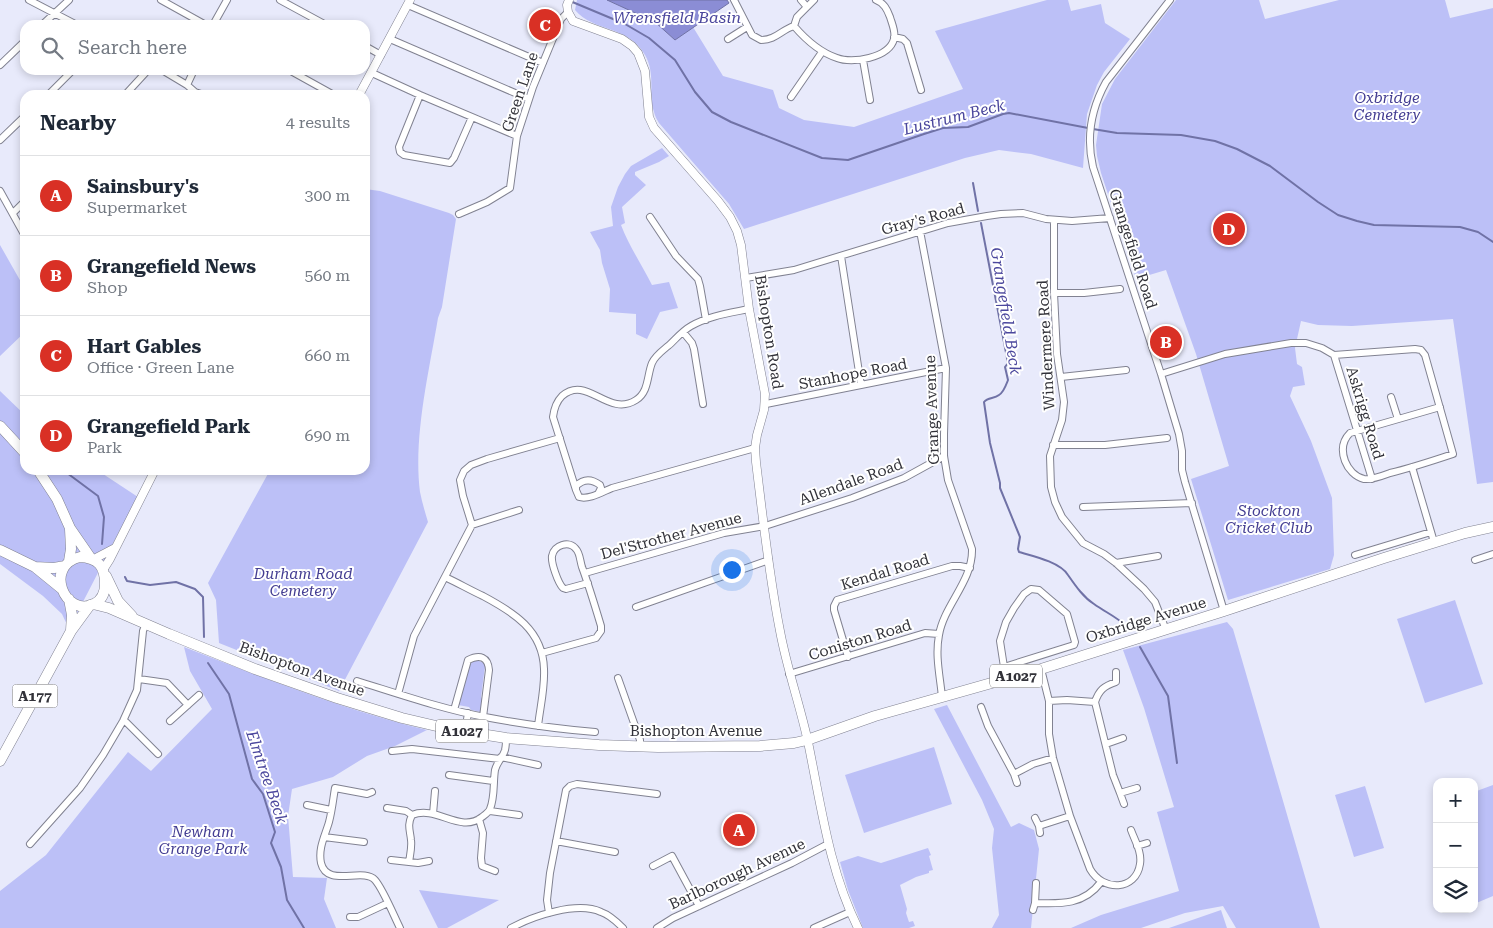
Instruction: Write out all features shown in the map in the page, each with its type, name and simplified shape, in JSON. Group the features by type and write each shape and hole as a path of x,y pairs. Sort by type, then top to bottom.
{"main road":[{"path":"0,426 20,448"},
{"path":"41,475 57,499 70,528 83,549 92,558"},
{"name":"Oxbridge Avenue","path":"807,740 875,716 1041,669 1166,630 1434,542 1493,527"},
{"path":"70,528 71,549 60,582 69,599 72,615 71,631"},
{"path":"0,550 35,567 63,590"},
{"path":"35,567 54,568 67,564 74,558 92,558"},
{"name":"A1027","path":"92,558 104,572"},
{"path":"91,605 102,597 105,590 104,572"},
{"name":"Bishopton Avenue","path":"104,572 118,601 135,618"},
{"name":"A1027","path":"69,599 81,606 91,605"},
{"name":"Bishopton Avenue","path":"91,605 109,608 255,669 338,698 402,718 465,732 506,738 598,746 640,747 760,746 807,740"},
{"name":"A177","path":"0,761 71,631 91,605"}],"street":[{"path":"30,0 68,20"},
{"path":"47,20 69,0"},
{"path":"161,0 197,20"},
{"path":"217,20 227,0"},
{"path":"280,0 317,20"},
{"path":"734,0 752,34 757,38 765,40 774,38 784,30 794,26 797,17 814,0"},
{"path":"801,0 807,7"},
{"path":"794,26 811,44 822,52 840,59 863,60 888,49 894,37 894,30 888,11 878,0"},
{"name":"Grangefield Road","path":"1170,0 1106,82 1095,107 1089,140 1090,154 1179,434 1182,451 1182,470 1224,611"},
{"path":"363,90 409,2 543,63"},
{"name":"Green Lane","path":"458,214 486,202 510,188 517,136 543,63 568,6"},
{"name":"Bishopton Road","path":"568,6 573,21 622,39 638,53 645,71 649,117 654,128 718,201 737,230 765,394 766,404 755,448 764,526 780,631 789,674 807,740 828,844 850,912 858,928"},
{"path":"728,39 747,27"},
{"path":"894,37 903,39 907,43 919,87"},
{"path":"390,39 529,99"},
{"path":"0,65 20,46"},
{"path":"370,49 381,55"},
{"path":"791,97 822,52"},
{"path":"863,60 870,100"},
{"path":"372,72 420,95 517,136"},
{"path":"53,90 68,75"},
{"path":"130,90 143,75"},
{"path":"170,75 187,85 191,90"},
{"path":"187,85 192,75"},
{"path":"298,75 325,90"},
{"path":"420,95 399,147 400,152 404,156 450,163 472,117"},
{"path":"0,140 20,121"},
{"path":"0,191 20,227"},
{"path":"12,213 20,205"},
{"name":"Gray's Road","path":"746,278 794,270 920,231 955,222 1001,214 1023,213 1054,220 1072,221 1110,218"},
{"path":"650,217 676,256 698,279 706,320"},
{"name":"Windermere Road","path":"1054,220 1054,293 1057,354 1064,402 1062,420 1050,456 1051,487 1054,502 1062,517 1083,543 1116,563 1144,589 1155,602 1166,630"},
{"name":"Grange Avenue","path":"920,231 946,368 944,456 948,480 972,549 970,568 939,634 937,652 942,697"},
{"path":"841,256 861,385"},
{"path":"1054,293 1084,293 1120,289"},
{"path":"749,309 697,323 683,332 655,358 647,384 637,400 630,403 613,404 604,401 590,392 579,389 567,392 559,399 554,410 554,417 576,490 579,497 583,498 612,488 755,448"},
{"path":"683,332 692,343 694,349 703,404"},
{"path":"1161,374 1225,354 1290,343 1306,343 1322,348 1334,355 1421,350 1425,354 1440,407 1453,454 1364,479 1358,477 1347,466 1344,457 1342,447 1350,433 1440,407"},
{"name":"Askrigg Road","path":"1334,355 1372,478"},
{"name":"Stanhope Road","path":"766,404 946,368"},
{"path":"1061,377 1126,370"},
{"name":"Askrigg Road","path":"1392,397 1398,420"},
{"path":"472,525 460,480 464,471 471,465 494,457 560,438"},
{"path":"1053,445 1104,445 1167,438"},
{"name":"Allendale Road","path":"764,526 852,498 904,478 944,456"},
{"path":"1412,467 1434,542"},
{"path":"104,572 152,475"},
{"path":"572,477 578,480 590,480 604,487 612,488"},
{"path":"576,490 578,483 583,480"},
{"path":"598,494 600,485"},
{"path":"1083,507 1192,504"},
{"path":"398,694 414,636 472,525 519,510"},
{"name":"Del'Strother Avenue","path":"585,573 724,533 764,526"},
{"path":"1355,555 1431,532"},
{"path":"542,653 591,639 599,635 601,626 585,573 578,551 575,547 566,544 556,548 552,558 560,585 566,589 588,583"},
{"path":"92,558 115,548"},
{"path":"1475,560 1493,554"},
{"path":"1116,563 1158,556"},
{"path":"636,607 769,560"},
{"name":"Kendal Road","path":"848,657 834,610 837,600 952,566 970,568"},
{"path":"445,576 516,615 532,632 542,653 544,669 538,726"},
{"name":"Oxbridge Avenue","path":"1031,589 1039,590 1066,614 1075,642 1074,645 1004,667 1000,641 1006,622 1024,594 1031,589"},
{"path":"30,844 80,788 103,755 123,721 137,690 143,631 146,623"},
{"name":"Coniston Road","path":"789,674 925,633 939,634"},
{"path":"454,710 468,660 476,656 484,658 488,663 489,670 483,717"},
{"path":"1004,667 1009,678"},
{"path":"1041,669 1049,701 1049,734 1053,758 1070,816 1090,869 1094,877 1101,882 1109,886 1118,886 1126,883 1132,879 1140,866 1140,856 1132,830"},
{"path":"1116,672 1118,685 1108,685 1101,689 1095,702 1114,775 1124,804"},
{"path":"618,678 640,740 640,747"},
{"path":"139,679 167,683 188,705"},
{"name":"Bishopton Avenue","path":"357,682 483,717 538,726 595,732"},
{"path":"170,721 199,695"},
{"path":"1049,701 1095,702"},
{"path":"981,707 988,726 1014,774 1017,784"},
{"path":"465,732 468,713"},
{"path":"123,721 158,754"},
{"path":"409,862 411,840 408,827 412,815 420,812 469,822 479,819 490,811 496,765 505,751 506,738"},
{"path":"1106,744 1124,738"},
{"path":"392,751 412,749 500,758 538,765"},
{"path":"1014,774 1033,764 1053,758"},
{"path":"449,775 494,781"},
{"path":"549,913 547,900 566,790 570,786 577,784 657,794"},
{"path":"372,792 367,794 335,788 320,849 322,867 328,873 334,875 366,876 372,878 379,886 400,928"},
{"path":"1120,793 1138,788"},
{"path":"433,814 435,791"},
{"path":"306,805 331,810"},
{"path":"387,808 406,810 412,815"},
{"path":"490,811 519,815"},
{"path":"1039,826 1070,816"},
{"path":"1035,818 1040,833"},
{"path":"479,819 483,833 479,868 495,871"},
{"path":"324,837 364,842"},
{"path":"556,841 616,852"},
{"path":"1137,846 1147,843"},
{"name":"Barlborough Avenue","path":"657,928 673,918 828,844"},
{"path":"653,866 671,853 699,906"},
{"path":"391,860 418,863 429,861"},
{"path":"1034,903 1054,904 1074,901 1089,895 1101,882"},
{"path":"1033,910 1036,883"},
{"path":"350,917 358,918 388,903"},
{"path":"511,928 549,913 566,910 595,909 603,912 624,928"},
{"path":"814,928 850,912"}],"green space":[{"path":"577,0 607,0 655,22 675,40 693,27 723,76 773,90 779,108 804,120 854,127 963,89 935,31 1047,0 1068,0 1071,11 1101,4 1105,23 1130,39 1104,72 1097,85 1087,114 1083,168 1031,154 999,150 965,158 744,229 729,204 659,123 652,105 650,69 645,55 638,45 620,33 582,17 575,10"},
{"path":"1176,0 1259,0 1265,19 1339,0 1445,0 1450,18 1493,8 1493,482 1477,484 1453,319 1352,326 1318,325 1301,321 1295,348 1297,364 1302,367 1305,385 1293,387 1290,396 1311,441 1332,498 1334,555 1330,569 1228,600 1191,479 1229,466 1196,354 1166,270 1136,279 1101,173 1096,145 1102,104 1115,79"},
{"path":"662,148 669,156 635,172 635,175 646,185 622,207 625,223 621,225 652,285 669,282 678,308 660,312 647,339 636,334 636,314 609,312 610,289 600,250 590,232 613,226 611,207 625,174 631,166"},
{"name":"Durham Road Cemetery","path":"370,190 380,191 453,215 456,219 420,427 418,471 420,492 428,522 339,691 219,643 216,600 208,583 267,475 370,475"},
{"path":"0,245 20,280 20,337 0,356"},
{"path":"0,391 20,410 20,475 105,475 141,499 120,530 69,629 62,614 43,596 0,564"},
{"path":"1455,600 1483,684 1425,703 1397,619"},
{"path":"1227,622 1233,629 1320,928 1236,928 1223,906 1185,913 1141,928 1071,928 1101,915 1179,891 1157,812 1174,807 1144,708 1123,650"},
{"name":"Newham Grange Park","path":"184,647 274,682 335,703 427,730 395,746 367,756 333,777 292,789 288,816 293,877 327,878 324,899 336,928 0,928 0,891 46,855 128,752 151,771 212,709 190,671"},
{"path":"476,660 484,663 485,666 481,712 458,705 470,665"},
{"path":"947,705 1011,827 1019,823 1034,830 1039,849 1031,928 992,928 999,915 992,848 994,829 982,800 934,709"},
{"path":"934,747 952,804 864,833 845,775"},
{"path":"1493,785 1493,896 1478,902 1478,823 1478,791"},
{"path":"1365,786 1384,848 1354,857 1335,795"},
{"path":"928,848 933,870 900,885 909,922 913,921 915,926 909,928 863,928 848,890 840,862 858,856 881,863"},
{"path":"419,890 499,900 447,928 438,928"},
{"path":"1221,910 1227,928 1169,928"}],"water":[{"name":"Wrensfield Basin","path":"607,0 727,0 729,3 675,40 655,22"}],"waterway":[{"name":"Lustrum Beck","path":"570,1 625,24 649,38 675,60 695,92 712,112 731,122 822,158 848,160 943,128 968,127 1009,113 1088,128"},
{"name":"Lustrum Beck","path":"1093,129 1117,133 1181,135 1215,141 1237,149 1270,166 1338,215 1374,225 1460,227 1478,232 1493,242"},
{"name":"Grangefield Beck","path":"973,183 978,211"},
{"name":"Grangefield Beck","path":"981,223 1008,363 1005,367 1008,380 1004,390 1001,394 984,402 990,443 1000,488 1020,537 1019,552 1059,566 1086,598 1126,626"},
{"name":"Elmtree Beck","path":"70,475 98,496 104,517 102,544"},
{"name":"Elmtree Beck","path":"125,577 127,581 150,585 176,582 195,589 203,597 204,637"},
{"name":"Grangefield Beck","path":"1140,647 1168,696 1177,763"},
{"name":"Elmtree Beck","path":"208,663 229,694 252,779 263,794 275,832 271,843 281,867 287,900 304,928"}],"place":[{"name":"Hart Gables","path":"545,25"},
{"name":"Grangefield Park","path":"1229,229"},
{"name":"Grangefield News","path":"1166,342"},
{"name":"Sainsbury's","path":"739,830"}],"park label":[{"name":"Oxbridge Cemetery","path":"1387,106"},
{"name":"Stockton Cricket Club","path":"1269,520"}]}
